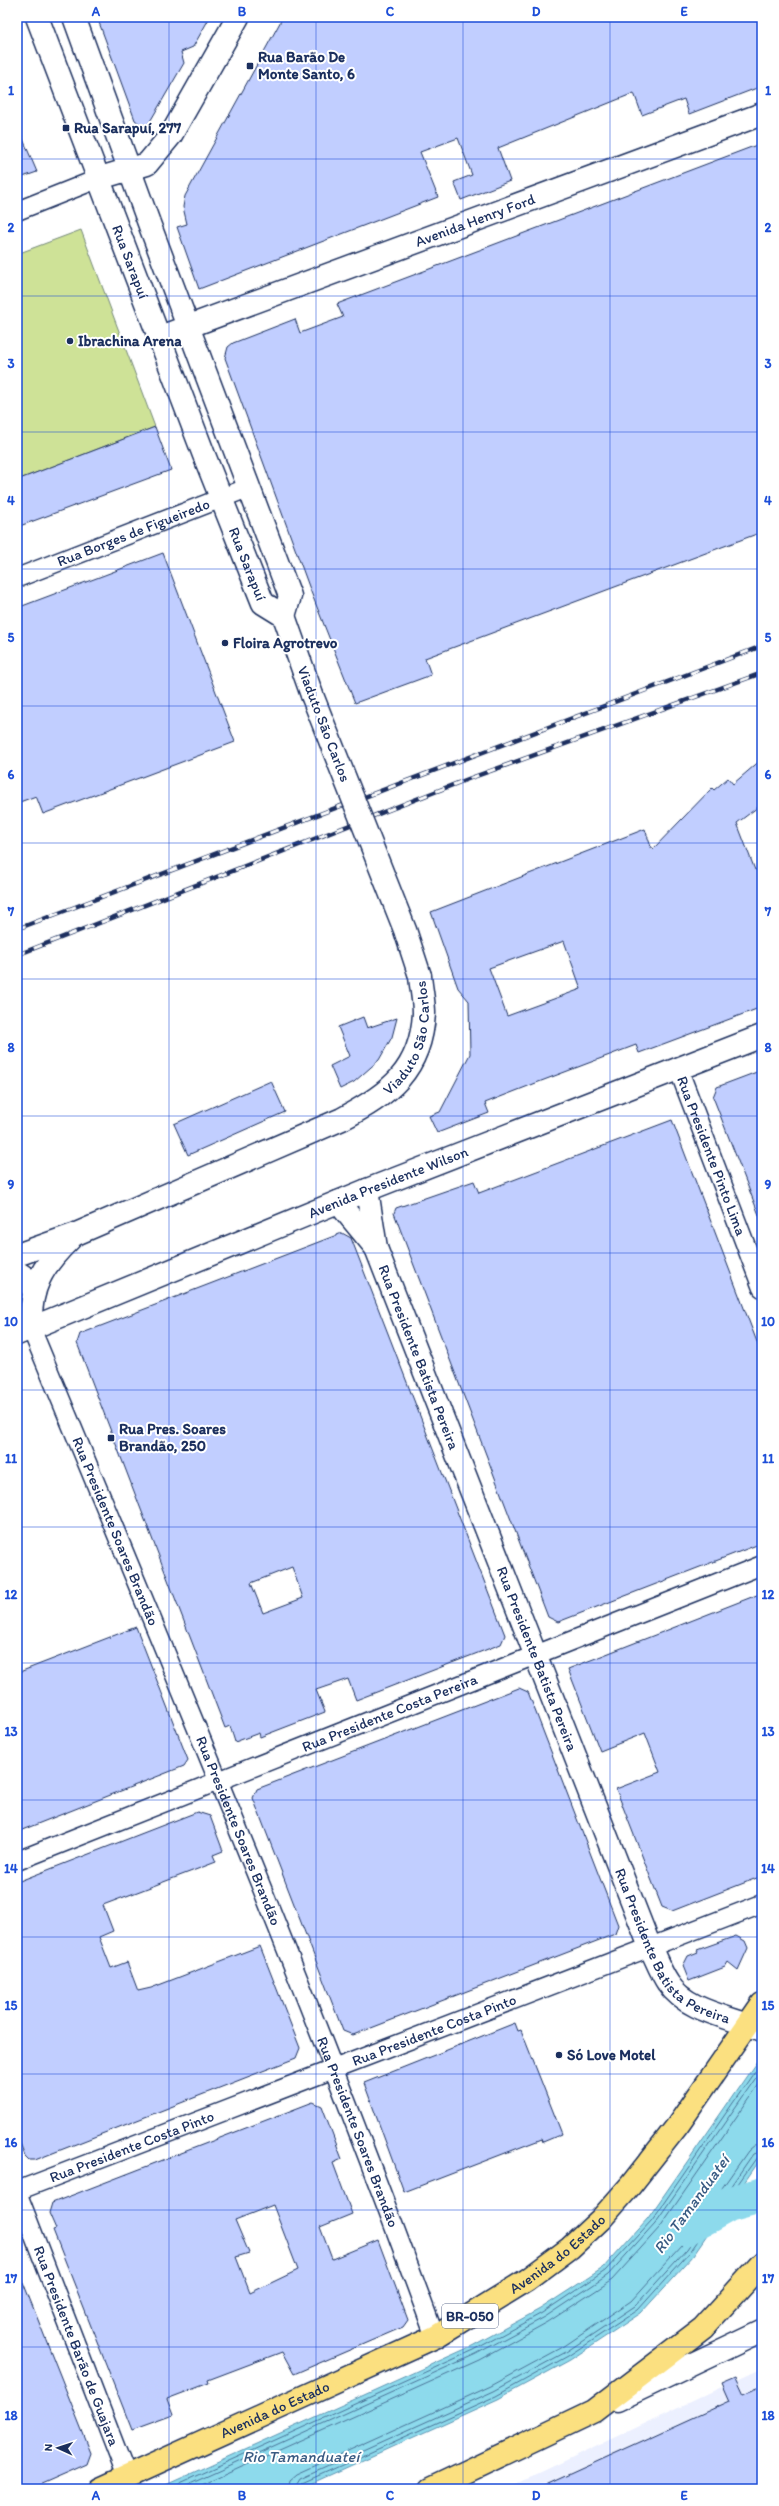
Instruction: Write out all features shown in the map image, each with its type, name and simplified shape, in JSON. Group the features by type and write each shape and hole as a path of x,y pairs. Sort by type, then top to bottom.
{"highway":[{"name":"Avenida do Estado","path":"100,2489 435,2337 527,2280 570,2248 601,2219 757,2028 762,2004"},
{"path":"430,2489 594,2411 703,2328 762,2263"}],"main road":[{"name":"Rua Sarapuí","path":"37,17 100,178 221,499 263,603 284,616 290,596 129,170 74,17"},
{"path":"100,178 147,164 171,135 238,17"},
{"name":"Avenida Henry Ford","path":"160,337 188,328 762,114"},
{"name":"Viaduto São Carlos","path":"76,1234 342,1119 372,1103 400,1079 418,1052 424,1012 420,976 405,930 312,695 284,616"},
{"name":"Avenida Presidente Wilson","path":"24,1331 367,1190 762,1036"},
{"name":"Rua Presidente Batista Pereira","path":"367,1190 376,1248 650,1947 668,1983 681,1998 701,2008 757,2028"},
{"name":"Rua Presidente Batista Pereira","path":"338,1202 376,1248"},
{"path":"17,1255 76,1234"},
{"path":"24,1331 31,1314 34,1292 50,1259 76,1234"},
{"path":"17,1272 26,1278 34,1292"},
{"path":"594,2411 762,2331"}],"street":[{"path":"17,211 100,178"},
{"name":"Rua Borges de Figueiredo","path":"17,578 250,487"},
{"name":"Rua Presidente Pinto Lima","path":"678,1068 762,1288"},
{"name":"Rua Presidente Soares Brandão","path":"24,1331 219,1782 335,2069 435,2337"},
{"name":"Rua Presidente Costa Pereira","path":"17,1861 762,1565"},
{"name":"Rua Presidente Costa Pinto","path":"17,2191 762,1904"},
{"name":"Rua Presidente Barão de Guajara","path":"17,2191 127,2477"}],"shaded area":[{"path":"762,2368 762,2489 505,2489"}],"green space":[{"name":"Ibrachina Arena","path":"81,230 155,427 17,480 17,254"}],"water":[{"name":"Rio Tamanduateí","path":"762,2054 762,2157 694,2255 641,2313 570,2360 498,2399 299,2489 157,2489 472,2346 540,2309 603,2268 648,2218"}],"building":[{"path":"97,17 210,17 193,47 181,52 184,63 148,125 141,125 135,120"},
{"path":"283,17 762,17 762,86 689,114 684,99 642,115 634,93 498,148 510,181 461,200 454,182 472,175 458,138 420,152 438,197 199,289 177,227 187,224 183,207 185,196"},
{"path":"17,125 37,172 17,179"},
{"path":"762,143 762,532 425,658 431,675 355,703 311,592 225,358 228,347 233,343 295,319 300,333 343,317 337,304"},
{"path":"155,427 171,470 17,527 17,480"},
{"path":"163,553 235,742 43,814 36,796 17,803 17,608"},
{"path":"762,759 762,804 737,823 755,870 762,867 762,1007 639,1053 636,1045 536,1083 485,1103 489,1113 437,1133 429,1116 440,1112 470,1054 469,1001 458,988 431,912 645,829 652,850 712,788 714,790 728,778 733,784","holes":["564,941 581,989 507,1016 489,968"]},
{"path":"363,1017 367,1028 397,1018 392,1037 379,1060 354,1082 340,1089 330,1066 350,1056 338,1027"},
{"path":"762,1070 761,1220 713,1097 717,1087"},
{"path":"271,1081 285,1112 188,1155 174,1124"},
{"path":"672,1120 762,1355 762,1543 558,1622 548,1617 394,1213 396,1208 474,1181 479,1193"},
{"path":"342,1233 351,1238 505,1635 501,1644 356,1700 348,1679 316,1690 325,1712 260,1737 259,1733 235,1742 230,1726 225,1728 77,1343 80,1334","holes":["292,1567 303,1598 263,1613 251,1583"]},
{"path":"762,1593 762,1876 672,1911 662,1907 616,1789 660,1772 645,1733 600,1751 568,1669"},
{"path":"136,1627 188,1760 184,1766 17,1832 17,1673"},
{"path":"519,1688 528,1692 618,1925 615,1934 353,2035 343,2031 253,1798 257,1789"},
{"path":"197,1812 210,1816 223,1851 213,1855 216,1862 103,1905 113,1931 99,1937 111,1968 127,1962 138,1991 151,1988 260,1946 300,2048 296,2058 35,2160 29,2160 25,2156 17,2135 17,1882"},
{"path":"736,1936 745,1941 748,1948 738,1970 728,1962 725,1967 689,1981 683,1966 688,1956 698,1952 697,1950"},
{"path":"515,2023 518,2031 521,2030 562,2134 543,2142 542,2139 404,2192 364,2083"},
{"path":"313,2102 322,2106 342,2159 333,2163 352,2214 320,2227 332,2259 378,2240 408,2320 403,2327 294,2374 282,2352 208,2380 209,2383 167,2399 173,2415 132,2430 53,2230 56,2229 49,2213 52,2203","holes":["273,2205 298,2270 250,2293 236,2257 249,2253 235,2220"]},
{"path":"17,2267 91,2453 87,2464 30,2489 17,2489"},
{"path":"736,2377 744,2394 762,2386 762,2484 750,2489 537,2489 730,2401 722,2383"}],"waterway":[{"path":"686,2228 729,2204 762,2195"}],"railway":[{"path":"17,929 762,646"},
{"path":"17,955 468,779 762,673"}],"place":[{"name":"Rua Barão De Monte Santo, 6","path":"250,66"},
{"name":"Rua Sarapuí, 277","path":"66,128"},
{"name":"Ibrachina Arena","path":"70,341"},
{"name":"Floira Agrotrevo","path":"225,643"},
{"name":"Rua Pres. Soares Brandão, 250","path":"111,1438"},
{"name":"Só Love Motel","path":"559,2055"}]}
